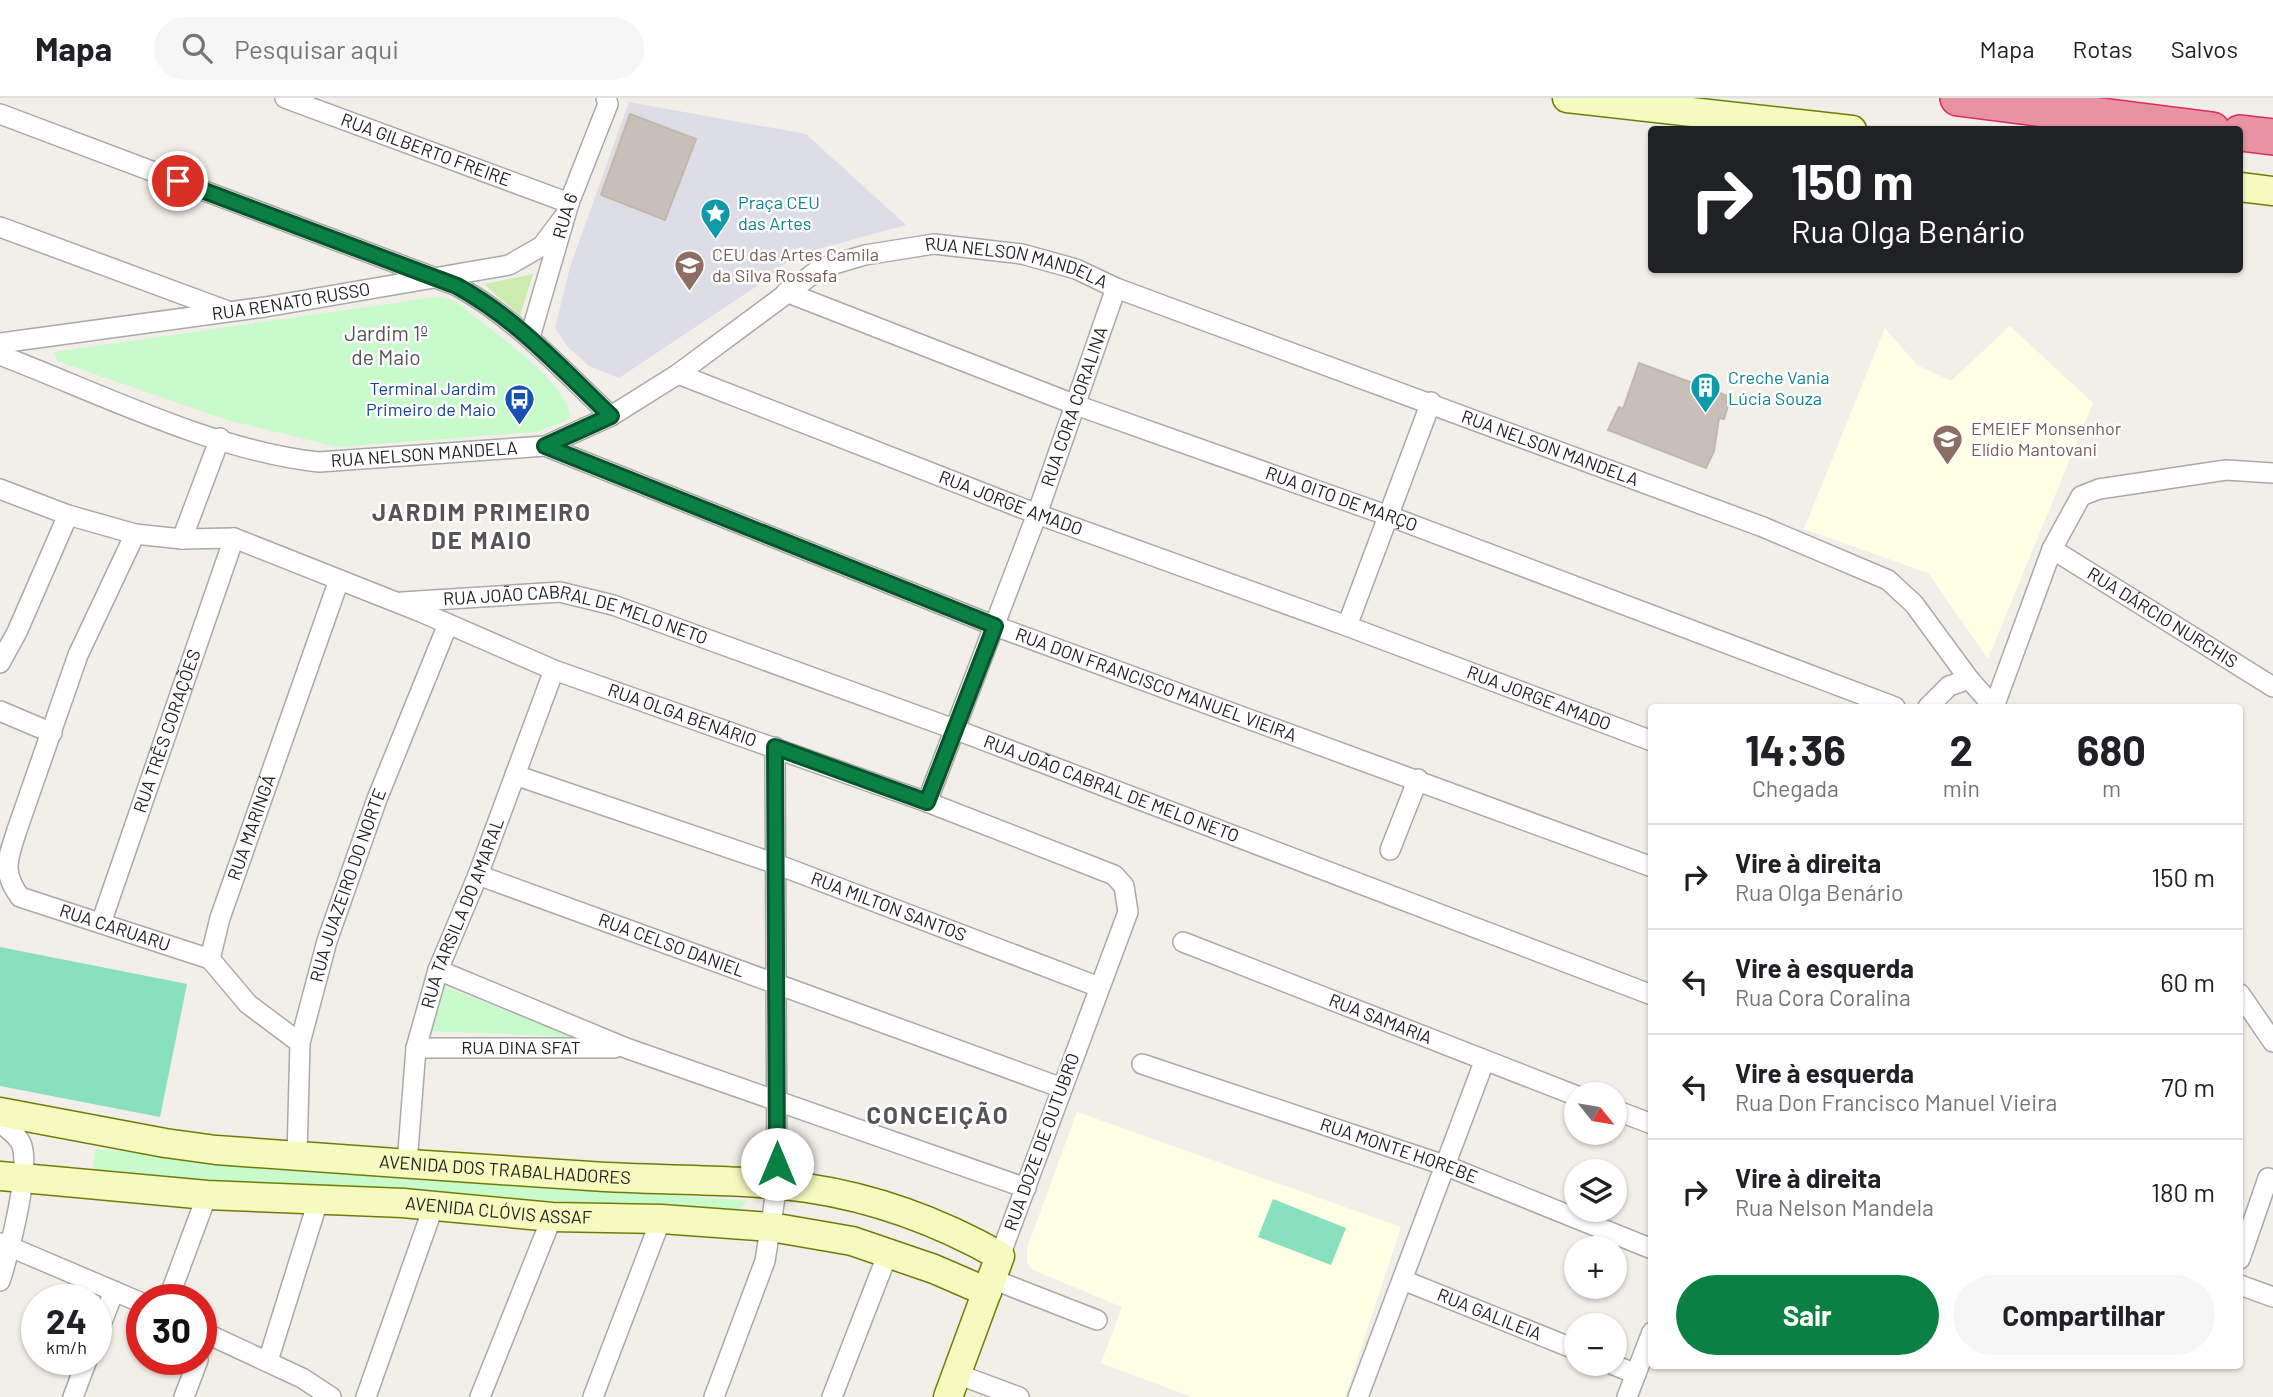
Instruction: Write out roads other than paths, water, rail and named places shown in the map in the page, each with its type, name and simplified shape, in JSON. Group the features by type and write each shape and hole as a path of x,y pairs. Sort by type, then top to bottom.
{"highway":[{"path":"1958,98 2179,126"},
{"path":"2243,133 2273,137"}],"street":[{"name":"RUA GILBERTO FREIRE","path":"285,98 566,210"},
{"name":"RUA 6","path":"530,337 566,210 608,104 606,98"},
{"path":"1567,98 1816,126"},
{"path":"0,114 457,286 488,303 530,337 611,416"},
{"path":"2243,187 2273,191"},
{"name":"RUA RENATO RUSSO","path":"0,343 265,307 509,265 542,246 566,210"},
{"path":"0,227 226,311"},
{"name":"RUA NELSON MANDELA","path":"0,355 220,438 282,458 319,462 545,446 611,416 678,374 821,268 865,255 934,244 1022,254 1076,269 1116,288 1431,402 1763,527 1888,580 1914,604 1969,679 1992,704"},
{"name":"RUA CORA CORALINA","path":"927,802 1037,514 1116,288"},
{"name":"RUA OITO DE MARÇO","path":"786,292 1076,405 1389,516 1887,704"},
{"name":"RUA JORGE AMADO","path":"678,374 1037,514 1348,626 1648,739"},
{"path":"1348,626 1431,402"},
{"path":"182,539 220,438"},
{"name":"RUA DON FRANCISCO MANUEL VIEIRA","path":"545,446 995,626 1648,865"},
{"path":"1995,704 2052,549 2081,496 2099,489 2226,470 2273,473"},
{"path":"0,489 68,515 135,534 182,539 234,538"},
{"path":"0,663 9,628 68,515"},
{"path":"8,827 52,733 78,655 135,534"},
{"name":"RUA OLGA BENÁRIO","path":"234,538 448,624 554,670 927,802 1114,875 1124,886"},
{"name":"RUA TRÊS CORAÇÕES","path":"100,923 234,538"},
{"name":"RUA DÁRCIO NURCHIS","path":"2052,549 2273,687"},
{"name":"RUA MARINGÁ","path":"210,958 237,866 339,580"},
{"name":"RUA JOÃO CABRAL DE MELO NETO","path":"397,603 560,592 612,605 954,729 1648,993"},
{"name":"RUA JUAZEIRO DO NORTE","path":"297,1156 300,1042 327,941 377,799 448,624"},
{"name":"RUA TARSILA DO AMARAL","path":"407,1164 416,1048 438,970 478,875 554,670"},
{"path":"1931,704 1949,686 1969,679"},
{"path":"0,711 52,733"},
{"path":"715,1397 765,1261 777,1185 775,747"},
{"name":"RUA MILTON SANTOS","path":"515,775 776,863 1099,987"},
{"path":"1390,850 1418,779"},
{"name":"RUA CARUARU","path":"8,827 7,879 20,897 210,958"},
{"name":"RUA CELSO DANIEL","path":"478,875 1062,1088"},
{"name":"RUA DOZE DE OUTUBRO","path":"953,1386 1128,912 1124,886"},
{"name":"RUA SAMARIA","path":"1183,942 1564,1091"},
{"path":"210,958 248,1004 300,1042"},
{"name":"RUA DINA SFAT","path":"438,970 626,1048 1026,1188"},
{"path":"2243,998 2273,1042"},
{"name":"RUA DINA SFAT","path":"416,1048 626,1048"},
{"path":"1363,1396 1444,1165 1484,1062"},
{"name":"RUA MONTE HOREBE","path":"1142,1064 1444,1165 1648,1246"},
{"name":"AVENIDA DOS TRABALHADORES","path":"0,1112 165,1143 297,1156 809,1189 898,1210 952,1230 993,1276"},
{"path":"1628,1115 1648,1122"},
{"path":"0,1280 6,1245 11,1177 23,1147 38,1129 55,1122"},
{"path":"0,1123 17,1136 23,1147"},
{"name":"AVENIDA CLÓVIS ASSAF","path":"11,1177 207,1195 434,1205 552,1217 661,1219 771,1227 828,1235 888,1253 993,1276"},
{"path":"2243,1250 2268,1178"},
{"path":"175,1284 207,1195"},
{"path":"268,1362 318,1200"},
{"path":"366,1397 434,1205"},
{"path":"480,1397 552,1217"},
{"path":"593,1397 661,1219"},
{"path":"6,1245 126,1296"},
{"path":"832,1397 888,1253"},
{"path":"993,1276 1097,1320"},
{"name":"RUA GALILEIA","path":"1403,1280 1564,1345"},
{"path":"2243,1286 2273,1297"},
{"path":"112,1296 114,1291"},
{"path":"1627,1397 1648,1342"},
{"path":"217,1343 302,1378 331,1397"},
{"path":"1627,1370 1636,1374"},
{"path":"73,1397 81,1375"},
{"path":"184,1397 192,1375"},
{"path":"295,1397 302,1378"},
{"path":"953,1386 1019,1397"}],"place":[{"name":"Praça CEU das Artes","path":"715,240"},
{"name":"CEU das Artes Camila da Silva Rossafa","path":"689,292"},
{"name":"Creche Vania Lúcia Souza","path":"1705,415"},
{"name":"Terminal Jardim Primeiro de Maio","path":"519,426"},
{"name":"EMEIEF Monsenhor Elídio Mantovani","path":"1948,466"}],"district":[{"name":"Jardim 1º de Maio","path":"386,346"},
{"name":"JARDIM PRIMEIRO DE MAIO","path":"482,527"},
{"name":"CONCEIÇÃO","path":"938,1116"}]}
